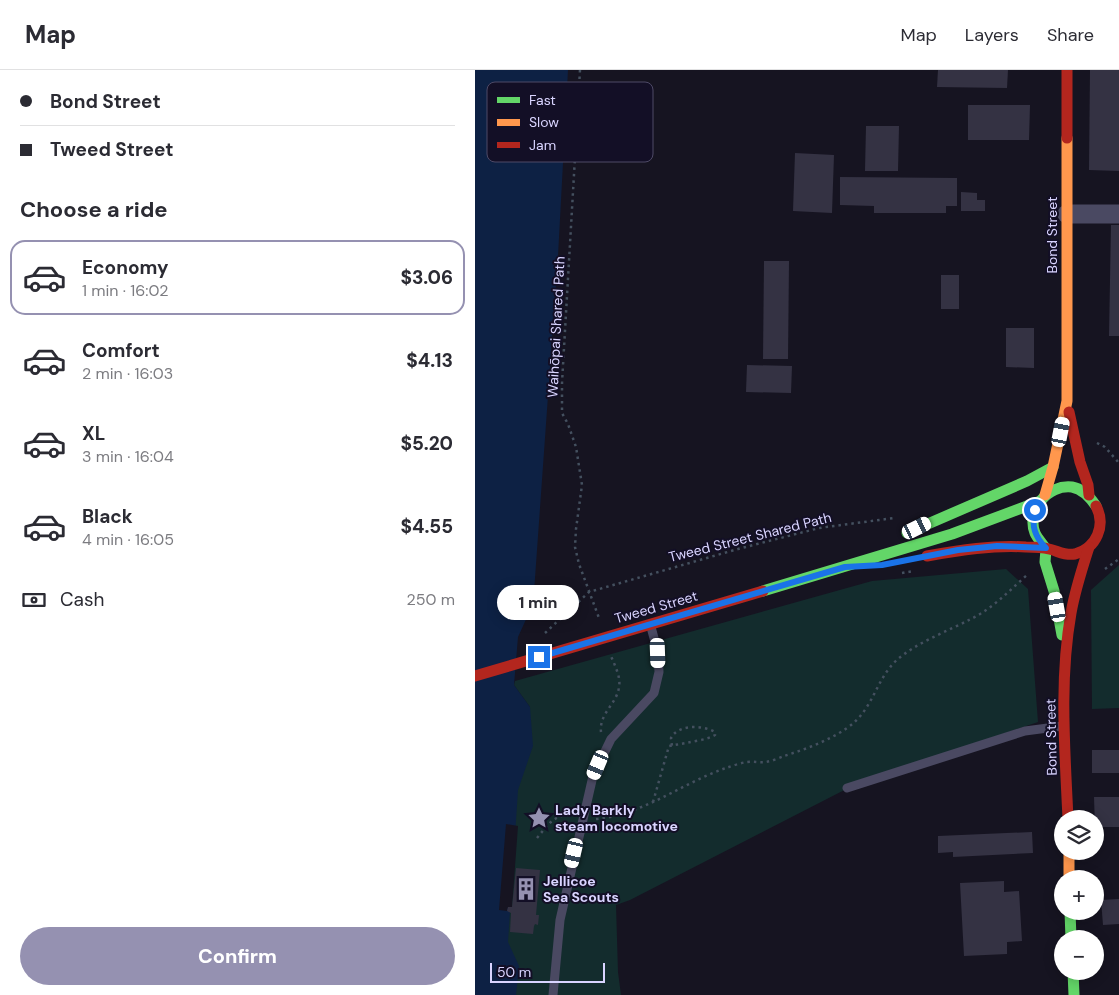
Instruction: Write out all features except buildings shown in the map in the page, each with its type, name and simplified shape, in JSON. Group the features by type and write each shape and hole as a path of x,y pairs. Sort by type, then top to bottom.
{"main road":[{"name":"Bond Street","path":"1065,656 1054,591 1045,562 1046,548 1035,535 1033,527 1035,510 1053,467 1067,401 1067,70"},
{"name":"Bond Street","path":"1067,401 1080,462 1099,510 1101,522 1099,534 1091,546 1077,583 1065,656 1068,810"},
{"path":"845,567 926,524 1020,484 1053,467"},
{"path":"1041,499 1053,490 1062,488 1081,490 1095,499"},
{"name":"Tweed Street","path":"475,676 971,528 1009,515 1041,499"},
{"path":"920,557 958,550 997,546 1046,548 1057,554 1068,555 1079,553 1111,538"},
{"name":"Tweed Street","path":"845,567 882,565 901,561"},
{"path":"1073,980 1074,995"}],"street":[{"path":"1067,214 1119,214"}],"lane":[{"path":"553,995 560,920 593,776 611,739 654,693 659,672 658,653 651,624"},
{"path":"847,788 1025,731 1065,726"}],"path":[{"name":"Waihōpai Shared Path","path":"575,162 562,383 562,413 576,447 583,485 575,546 579,564 606,637"},
{"path":"1096,443 1105,447 1119,462"},
{"name":"Tweed Street Shared Path","path":"541,638 574,604 589,592 738,548 819,528 893,518"},
{"path":"1024,570 1034,579"},
{"path":"897,573 915,571"},
{"path":"537,838 547,826 563,814 582,819 605,818 653,802 725,768 747,762 766,762 820,743 848,728 867,709 887,672 899,659 939,634 972,619 995,604 1028,574"},
{"path":"603,754 602,720 618,693 620,686 611,654"},
{"path":"653,802 669,746 672,746 685,744 712,737 715,735 715,732 703,727 686,728 673,733 671,738 672,746"},
{"path":"685,738 685,744"}],"green space":[{"path":"1119,565 1119,708 1092,709 1091,590"},
{"path":"1006,569 1028,589 1038,722 860,782 630,900 616,905 618,972 621,995 475,995 530,707 514,685 515,681 872,581"}],"water":[{"path":"475,70 568,70 567,82 487,82 487,162 563,162 534,592 528,615 518,637 514,685 530,707 533,746 518,790 508,942 519,966 516,995 475,995"}],"pier":[{"path":"506,824 518,826 512,907 508,907 507,911 499,910"}],"traffic: fast":[{"path":"907,533 1027,481 1053,467"},
{"path":"1046,549 1036,535 1033,524 1036,508 1047,494 1063,487 1072,487 1086,494 1096,506"},
{"path":"763,591 952,534 1038,502"},
{"path":"1046,549 1045,562 1054,591 1062,635"},
{"path":"1070,920 1071,930"},
{"path":"1073,980 1074,995"}],"traffic: slow":[{"path":"1045,495 1067,401 1067,138"},
{"path":"1069,860 1069,870"}],"traffic: jam":[{"path":"1067,70 1067,138"},
{"path":"1069,412 1089,495"},
{"path":"927,556 989,547 1041,547 1065,554 1075,554 1089,547 1098,535 1100,521 1096,506"},
{"path":"1068,810 1064,742 1064,690 1067,639 1073,604 1089,547"},
{"path":"475,676 763,591"}],"place":[{"name":"Lady Barkly steam locomotive","path":"539,818"},
{"name":"Jellicoe Sea Scouts","path":"526,889"}],"route":[{"path":"539,657 845,567 882,565 958,550 997,546 1046,548 1035,535 1033,518 1035,510"}]}
